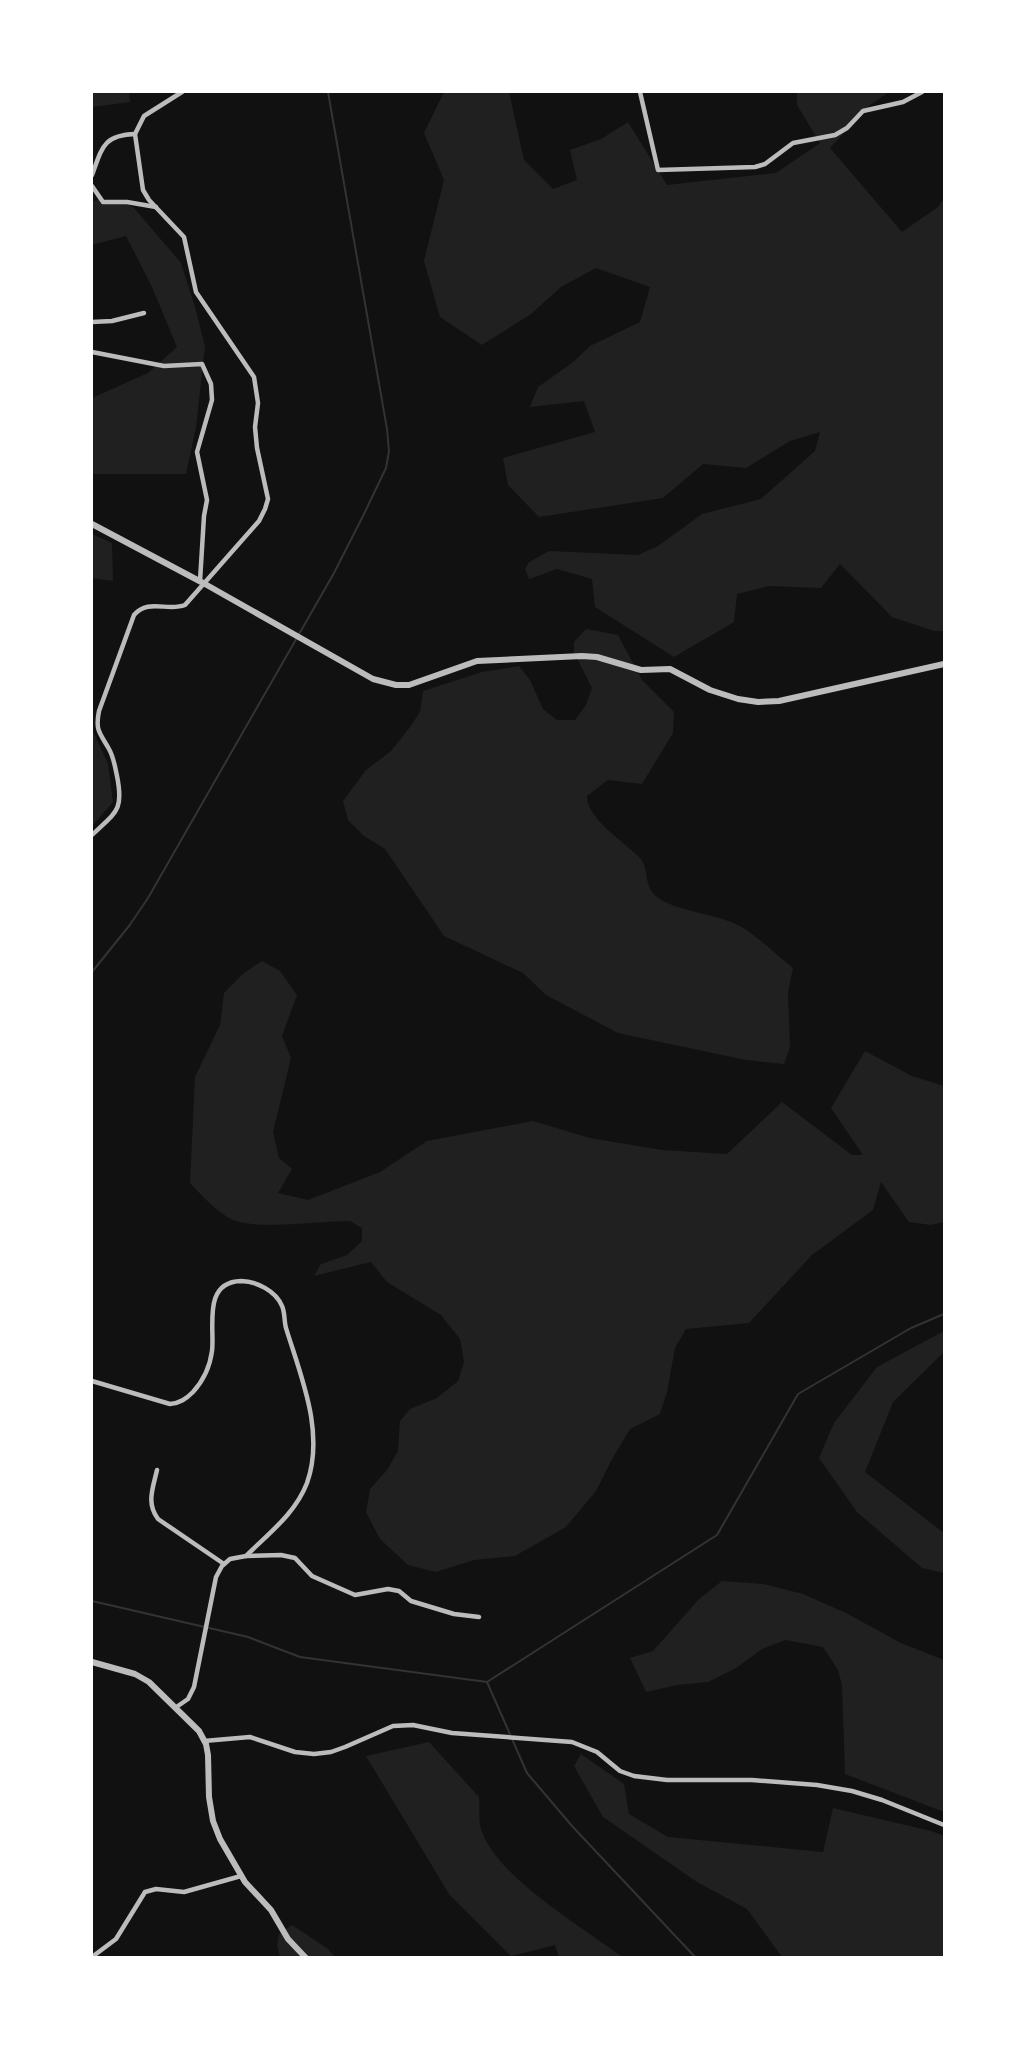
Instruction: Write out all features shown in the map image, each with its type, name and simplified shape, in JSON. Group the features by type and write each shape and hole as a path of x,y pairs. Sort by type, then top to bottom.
{"street":[{"path":"92,835 119,806 119,790 113,757 97,727 99,711 134,615 138,610 150,605 178,608 185,605 259,521 268,499 257,448 255,427 257,390 254,377 196,292 183,237 143,190 135,134 144,116 182,92"},
{"path":"640,92 658,170 755,167 765,164 793,143 836,135 847,128 863,111 903,102 922,92"},
{"path":"92,175 101,149 108,140 125,134 135,134"},
{"path":"92,186 103,202 127,202 156,207"},
{"path":"92,322 112,321 144,313"},
{"path":"92,352 164,366 202,364 211,384 212,400 197,452 207,500 204,516 203,583"},
{"path":"92,524 203,583 373,679 396,686 422,682 477,661 582,656 597,657 641,670 670,669 710,690 738,699 759,702 779,701 945,664"},
{"path":"92,1381 170,1404 179,1404 198,1387 205,1374 212,1353 213,1303 221,1290 229,1284 242,1281 264,1287 275,1295 282,1306 313,1421 312,1461 307,1481 291,1514 246,1556"},
{"path":"157,1470 150,1504 158,1519 224,1564"},
{"path":"176,1708 188,1699 194,1687 216,1577 230,1559 281,1555 294,1558 312,1576 356,1595 388,1589 399,1591 411,1600 454,1614 479,1617"},
{"path":"92,1662 135,1674 149,1682 199,1731 208,1755 209,1797 213,1821 220,1839 241,1876 271,1910 288,1939 306,1958"},
{"path":"204,1741 250,1737 295,1752 314,1754 331,1752 393,1726 413,1725 452,1732 572,1742 597,1752 620,1771 634,1776 697,1781 752,1780 817,1785 852,1791 882,1800 945,1825"},
{"path":"92,1957 116,1939 145,1892 156,1889 184,1892 241,1876"}],"shaded area":[{"path":"92,92 129,92 130,102 92,107"},
{"path":"444,92 509,92 524,160 553,189 577,180 570,150 601,139 628,122 667,185 776,173 820,143 797,105 797,92 889,92 869,106 830,148 902,232 938,207 944,199 944,631 934,631 892,617 840,564 821,588 769,586 737,594 734,622 674,657 595,607 592,579 557,569 529,579 525,569 529,562 549,551 638,555 658,546 702,514 761,499 815,451 820,432 790,441 746,468 703,464 663,498 539,517 508,485 503,458 595,432 584,401 530,407 538,387 572,363 590,346 640,322 650,287 596,268 561,287 531,314 482,345 440,317 424,261 444,180 424,133"},
{"path":"118,200 134,208 181,263 205,346 196,427 186,474 92,474 92,398 148,373 177,347 152,287 126,236 92,245 92,202"},
{"path":"92,534 112,543 113,581 92,578"},
{"path":"586,629 618,635 642,680 674,712 673,733 642,784 608,780 587,796 588,804 599,821 643,862 649,885 657,897 674,906 740,926 793,968 788,992 790,1047 784,1064 746,1060 618,1033 546,995 523,973 444,936 385,849 364,836 348,820 343,801 366,770 391,751 410,727 420,712 423,691 482,672 519,666 530,680 543,709 557,720 575,720 586,705 592,688 574,652 574,642"},
{"path":"92,729 108,764 113,802 92,826"},
{"path":"262,961 280,971 297,995 282,1036 291,1058 273,1132 279,1158 292,1169 278,1193 308,1200 380,1172 427,1141 533,1121 590,1138 662,1150 727,1154 782,1102 852,1155 863,1155 831,1108 865,1051 912,1076 944,1086 944,1222 931,1225 909,1222 881,1182 873,1210 812,1255 749,1323 686,1329 675,1348 667,1392 660,1414 630,1429 596,1491 566,1527 515,1556 474,1560 436,1572 408,1565 380,1539 366,1512 370,1489 387,1470 398,1451 400,1421 410,1409 437,1398 458,1381 464,1362 460,1339 441,1315 387,1282 371,1262 314,1276 321,1264 347,1255 362,1241 362,1228 350,1221 273,1225 243,1223 222,1213 190,1183 195,1077 220,1025 224,993 244,973"},
{"path":"944,1331 944,1352 893,1402 865,1472 944,1533 944,1573 922,1568 857,1512 819,1458 834,1423 877,1367"},
{"path":"722,1581 763,1584 803,1594 846,1613 901,1643 944,1660 944,1812 845,1774 842,1685 838,1670 823,1647 785,1640 762,1649 736,1668 708,1682 677,1685 646,1692 630,1658 653,1651 699,1599"},
{"path":"429,1742 479,1797 481,1829 490,1847 504,1865 542,1899 622,1957 559,1957 555,1945 511,1956 449,1894 366,1756"},
{"path":"581,1754 624,1784 629,1814 668,1837 823,1852 833,1808 944,1836 944,1957 782,1957 747,1909 697,1882 603,1817 574,1766"},
{"path":"292,1925 328,1949 335,1957 280,1957 277,1946 279,1934"}],"waterway":[{"path":"92,972 148,898 334,573 386,468 389,451 387,429 328,92"},
{"path":"92,1601 248,1637 300,1657 487,1682 717,1535 798,1394 911,1328 944,1314"},
{"path":"487,1682 527,1773 572,1826 696,1958"}]}
